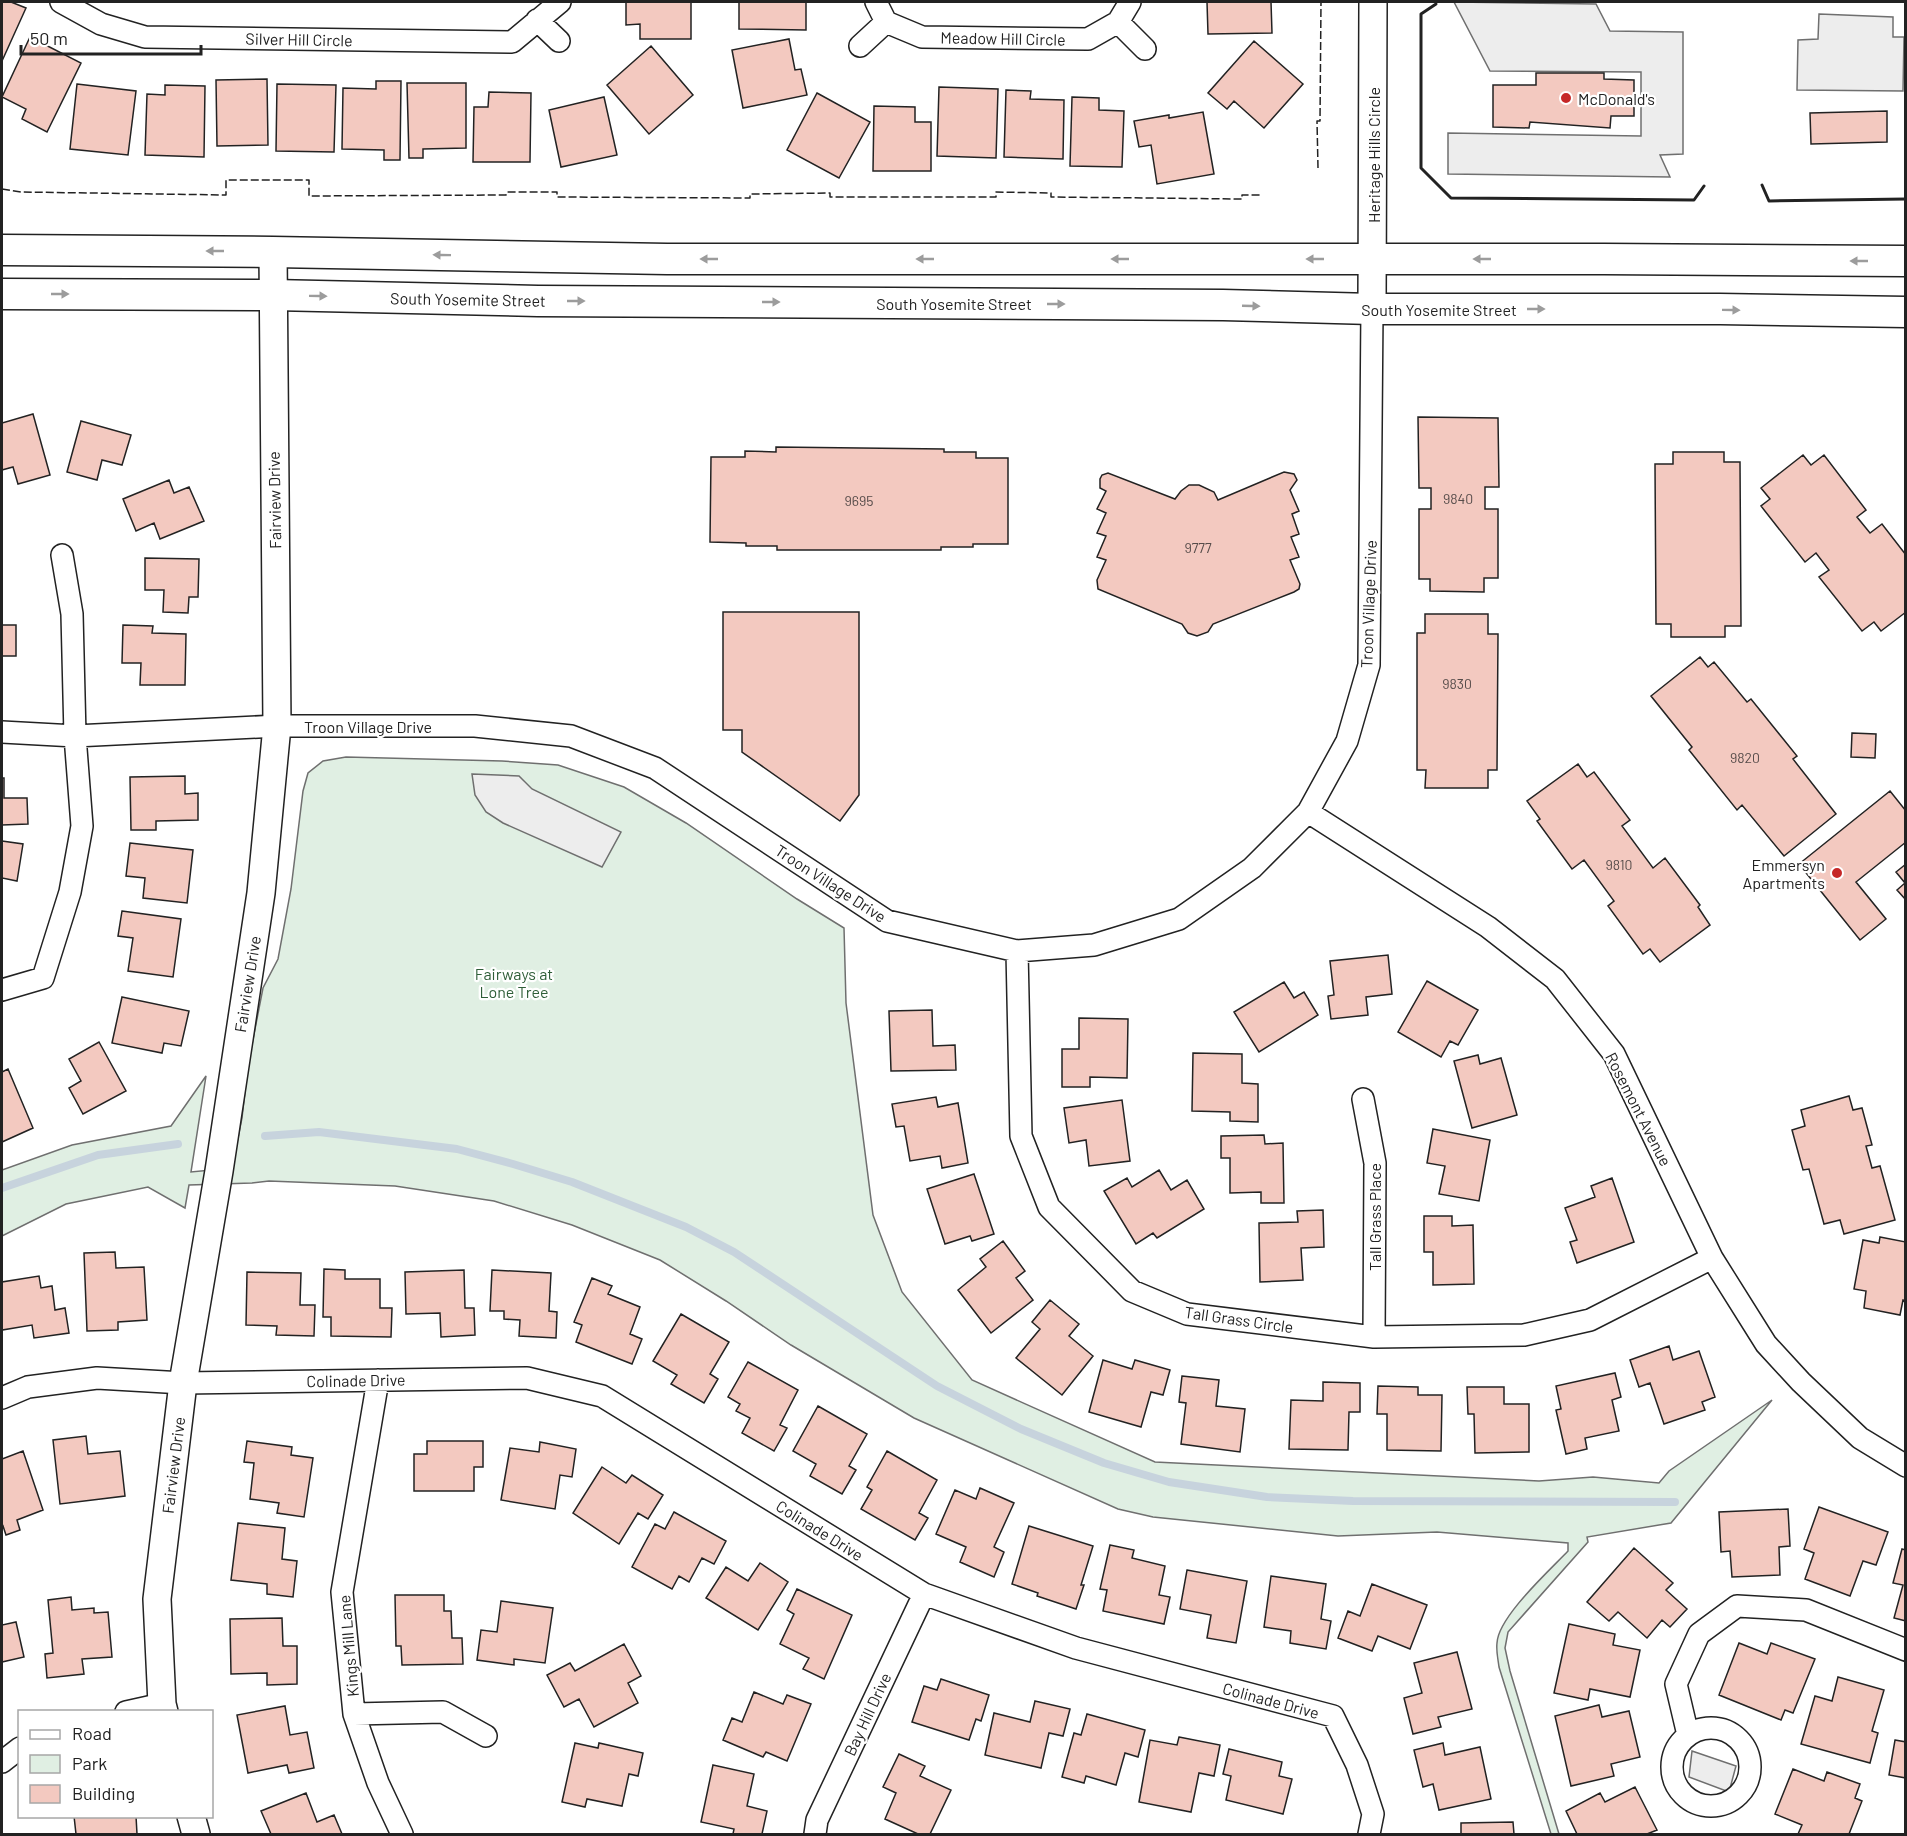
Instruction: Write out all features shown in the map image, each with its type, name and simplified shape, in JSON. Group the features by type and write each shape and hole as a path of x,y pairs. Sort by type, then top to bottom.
{"main road":[{"path":"2,250 667,259 1373,258 1905,261"},
{"name":"South Yosemite Street","path":"2,294 273,295 550,301 1223,305 1372,309 1720,309 1905,312"}],"street":[{"name":"Silver Hill Circle","path":"61,2 101,24 145,37 512,42 560,2"},
{"path":"860,46 885,22 876,2"},
{"name":"Meadow Hill Circle","path":"885,22 922,37 1088,39 1118,22 1131,2"},
{"name":"Heritage Hills Circle","path":"1372,309 1373,2"},
{"path":"537,20 559,41"},
{"path":"1118,22 1145,49"},
{"name":"Fairview Drive","path":"163,1708 157,1599 183,1383 219,1171 261,893 277,726 273,252"},
{"name":"Troon Village Drive","path":"2,732 75,736 277,726 475,726 571,736 655,768 887,921 1017,951 1094,945 1179,920 1252,868 1308,812 1347,741 1369,665 1372,309"},
{"path":"2,990 43,978 70,892 82,826 75,736 72,614 62,555"},
{"name":"Rosemont Avenue","path":"1308,812 1488,927 1555,979 1614,1054 1712,1258 1766,1344 1801,1382 1860,1438 1905,1466"},
{"name":"Tall Grass Circle","path":"1017,951 1021,1136 1049,1207 1131,1291 1187,1314 1374,1337 1524,1335 1590,1320 1712,1258"},
{"name":"Tall Grass Place","path":"1363,1099 1375,1163 1374,1337"},
{"name":"Colinade Drive","path":"2,1398 28,1387 97,1378 183,1383 527,1378 602,1396 924,1594 1076,1648 1333,1716 1357,1765 1373,1814 1369,1834"},
{"name":"Kings Mill Lane","path":"378,1380 342,1592 354,1714 378,1783 402,1834"},
{"name":"Bay Hill Drive","path":"815,1834 817,1820 924,1594"},
{"path":"1688,1735 1676,1684 1699,1634 1737,1606 1806,1610 1905,1650"},
{"path":"144,1710 163,1708"},
{"path":"354,1714 443,1712 486,1736"},
{"path":"2,1762 18,1750"},
{"path":"192,1818 196,1834"}],"green space":[{"name":"Fairways at Lone Tree","path":"346,757 502,761 558,765 624,787 686,823 797,899 844,928 846,1003 873,1215 902,1292 972,1380 1155,1462 1539,1481 1593,1477 1659,1483 1669,1471 1772,1400 1671,1523 1587,1537 1588,1542 1508,1632 1505,1648 1510,1671 1559,1834 1551,1834 1499,1667 1497,1646 1506,1620 1526,1594 1568,1551 1568,1543 1437,1532 1338,1536 1153,1517 1118,1509 914,1418 791,1345 660,1260 572,1225 494,1201 395,1186 269,1181 189,1185 185,1208 148,1187 66,1204 2,1236 2,1170 72,1145 171,1126 206,1076 191,1172 232,1168 263,988 278,959 291,889 303,791 308,773 323,761"}],"shaded area":[{"path":"1454,2 1596,4 1610,31 1683,32 1683,154 1660,155 1670,177 1448,174 1448,133 1641,136 1641,72 1490,71"},
{"path":"1819,14 1893,17 1893,37 1904,37 1903,91 1797,90 1798,40 1818,39"},
{"path":"472,774 519,776 532,789 621,832 602,867 503,823 486,812 475,795"},
{"path":"1692,1751 1736,1766 1729,1792 1689,1777"}],"building":[{"path":"2,2 11,2 26,8 2,61"},
{"path":"626,2 691,2 691,39 640,39 640,24 626,25"},
{"path":"739,2 806,2 806,30 739,29"},
{"path":"1207,2 1271,2 1272,33 1208,34"},
{"path":"30,37 81,63 47,132 22,119 26,109 2,97"},
{"path":"789,39 795,70 801,69 807,95 743,108 732,50"},
{"path":"1254,41 1303,84 1264,128 1234,101 1227,109 1208,93"},
{"path":"651,46 693,95 649,134 607,85"},
{"path":"1536,73 1604,73 1604,79 1634,80 1634,116 1611,116 1610,128 1530,122 1529,128 1493,127 1493,85 1536,85"},
{"path":"267,79 268,145 217,146 216,80"},
{"path":"376,81 401,81 400,160 384,160 384,150 342,149 343,88 376,89"},
{"path":"407,83 466,83 466,148 423,149 423,158 409,158"},
{"path":"77,84 136,91 128,155 70,149"},
{"path":"277,84 336,85 334,152 276,151"},
{"path":"165,85 205,86 204,157 145,155 147,94 165,95"},
{"path":"939,87 998,89 996,158 937,156"},
{"path":"1006,90 1031,91 1030,99 1064,100 1063,159 1004,157"},
{"path":"489,92 531,93 530,162 473,162 474,107 488,107"},
{"path":"817,93 870,122 839,178 787,150"},
{"path":"604,97 617,155 561,167 549,110"},
{"path":"1072,97 1099,98 1099,110 1124,111 1122,167 1070,166"},
{"path":"874,106 915,107 915,122 931,122 931,171 873,171"},
{"path":"1887,111 1887,142 1811,144 1810,113"},
{"path":"1203,112 1214,174 1157,184 1151,145 1139,147 1134,121"},
{"path":"33,414 50,475 18,484 13,467 2,470 2,423"},
{"path":"1418,417 1498,418 1499,487 1485,487 1485,509 1498,509 1498,578 1484,578 1484,592 1430,591 1430,579 1419,579 1419,509 1431,509 1431,488 1419,488"},
{"path":"81,421 131,435 122,465 102,460 97,480 67,472"},
{"path":"776,447 944,449 944,452 976,452 976,458 1008,458 1008,544 973,544 973,547 941,547 941,550 777,550 777,546 746,546 746,543 710,542 711,457 745,457 745,451 776,452"},
{"path":"1673,452 1724,452 1724,462 1740,462 1741,626 1725,626 1725,637 1671,637 1671,624 1656,624 1655,464 1673,464"},
{"path":"1803,455 1811,465 1824,455 1866,510 1857,517 1870,533 1882,524 1906,555 1906,612 1881,631 1874,622 1862,631 1819,577 1829,570 1816,553 1805,562 1761,506 1770,499 1761,488"},
{"path":"1284,472 1294,474 1297,480 1290,490 1299,511 1292,514 1299,534 1291,537 1299,557 1290,560 1300,584 1299,589 1213,624 1208,632 1197,636 1188,633 1182,624 1098,589 1097,580 1106,560 1097,557 1106,536 1097,533 1106,513 1097,509 1106,491 1100,488 1102,475 1108,473 1175,499 1189,485 1199,485 1214,492 1218,500"},
{"path":"169,480 174,493 189,487 204,521 160,539 154,523 136,531 123,499"},
{"path":"145,558 199,559 198,597 189,597 188,613 163,612 164,590 145,590"},
{"path":"723,612 859,612 859,795 840,821 742,752 742,730 723,730"},
{"path":"1425,614 1488,614 1488,634 1498,634 1497,770 1488,770 1488,788 1425,788 1426,770 1417,770 1417,633 1425,633"},
{"path":"2,625 16,625 16,656 2,656"},
{"path":"123,625 153,626 152,633 186,634 185,685 140,685 141,663 122,663"},
{"path":"1700,657 1708,667 1714,662 1747,702 1751,699 1797,756 1793,759 1836,814 1784,856 1742,805 1737,810 1689,750 1692,747 1651,696"},
{"path":"1852,733 1876,734 1875,758 1851,757"},
{"path":"1578,764 1587,777 1594,772 1630,820 1622,826 1653,868 1665,858 1700,905 1698,907 1710,925 1660,962 1650,949 1643,954 1608,906 1614,901 1584,860 1572,869 1537,821 1540,819 1527,801"},
{"path":"185,776 185,794 198,793 198,820 156,821 156,830 131,830 130,777"},
{"path":"2,778 4,778 4,798 27,798 28,824 2,825"},
{"name":"Emmersyn Apartments","path":"1890,791 1906,811 1906,842 1856,882 1886,919 1860,940 1799,864"},
{"path":"2,841 23,844 17,881 2,878"},
{"path":"130,843 193,850 187,903 143,898 145,878 126,876"},
{"path":"1906,864 1906,900 1897,890 1905,883 1896,872"},
{"path":"122,911 181,919 173,977 128,971 133,938 118,936"},
{"path":"1388,955 1392,994 1366,997 1368,1015 1331,1019 1328,996 1334,995 1330,961"},
{"path":"1427,981 1478,1010 1458,1045 1450,1041 1441,1057 1398,1032"},
{"path":"1284,982 1294,998 1304,992 1318,1015 1259,1052 1234,1012"},
{"path":"122,997 189,1011 181,1046 164,1043 162,1053 112,1043"},
{"path":"932,1010 933,1046 955,1045 956,1070 891,1071 889,1011"},
{"path":"1079,1018 1128,1019 1127,1078 1090,1077 1090,1087 1062,1087 1062,1049 1079,1049"},
{"path":"99,1042 126,1091 83,1114 69,1088 81,1081 69,1059"},
{"path":"1193,1053 1242,1054 1242,1083 1258,1084 1258,1122 1230,1121 1230,1112 1192,1111"},
{"path":"1478,1055 1480,1064 1501,1058 1517,1115 1472,1128 1454,1061"},
{"path":"8,1069 33,1128 2,1142 2,1072"},
{"path":"1849,1096 1853,1110 1862,1108 1872,1145 1866,1146 1872,1168 1880,1166 1895,1220 1844,1234 1840,1220 1824,1224 1809,1169 1803,1170 1792,1130 1805,1126 1801,1110"},
{"path":"936,1097 938,1107 958,1103 968,1163 942,1168 940,1156 910,1161 904,1126 896,1127 892,1104"},
{"path":"1122,1100 1130,1161 1089,1166 1086,1140 1069,1143 1064,1108"},
{"path":"1433,1129 1490,1140 1479,1201 1439,1194 1445,1166 1427,1163"},
{"path":"1264,1135 1265,1144 1283,1143 1284,1203 1261,1203 1261,1192 1230,1193 1230,1158 1221,1158 1221,1136"},
{"path":"1159,1170 1171,1190 1187,1180 1204,1209 1157,1238 1153,1233 1136,1244 1104,1191 1127,1178 1132,1187"},
{"path":"974,1174 994,1234 972,1241 970,1236 945,1244 927,1189"},
{"path":"1612,1178 1634,1242 1577,1263 1570,1242 1577,1240 1565,1208 1595,1197 1591,1186"},
{"path":"1323,1210 1324,1247 1301,1248 1303,1280 1260,1282 1259,1223 1298,1222 1297,1211"},
{"path":"1424,1216 1452,1216 1452,1226 1473,1225 1474,1284 1433,1285 1433,1252 1424,1252"},
{"path":"1880,1237 1906,1242 1906,1301 1903,1300 1900,1315 1864,1308 1866,1291 1854,1289 1863,1240 1879,1243"},
{"path":"1003,1241 1025,1271 1016,1278 1033,1300 991,1333 958,1290 986,1267 980,1259"},
{"path":"115,1252 116,1268 144,1267 147,1320 118,1322 118,1330 87,1331 84,1253"},
{"path":"324,1269 345,1270 345,1279 380,1279 380,1308 392,1308 391,1337 331,1336 331,1317 323,1317"},
{"path":"464,1270 465,1308 474,1308 475,1335 441,1337 440,1313 406,1314 405,1272"},
{"path":"492,1270 551,1273 549,1311 557,1312 556,1338 519,1336 520,1320 504,1319 504,1311 490,1311"},
{"path":"247,1272 301,1273 300,1305 315,1305 314,1336 276,1335 277,1326 246,1325"},
{"path":"39,1276 41,1288 52,1286 55,1310 65,1308 69,1333 34,1338 32,1325 2,1330 2,1282"},
{"path":"592,1278 612,1286 608,1294 640,1307 630,1334 642,1339 632,1364 576,1342 582,1325 574,1322"},
{"path":"1050,1300 1079,1324 1069,1336 1093,1356 1062,1395 1016,1358 1040,1329 1032,1322"},
{"path":"681,1314 729,1342 710,1374 718,1379 704,1403 671,1384 677,1375 653,1361"},
{"path":"1669,1346 1673,1360 1699,1351 1715,1397 1702,1402 1705,1410 1664,1424 1650,1383 1639,1387 1630,1360"},
{"path":"1103,1360 1132,1369 1135,1360 1170,1370 1163,1395 1151,1392 1141,1427 1089,1412"},
{"path":"748,1362 798,1390 780,1425 787,1428 774,1451 742,1433 750,1418 736,1411 740,1404 728,1397"},
{"path":"1615,1373 1621,1397 1612,1400 1619,1431 1585,1438 1587,1449 1566,1454 1556,1410 1561,1409 1556,1386"},
{"path":"1182,1376 1219,1380 1216,1406 1245,1409 1240,1452 1181,1444 1186,1403 1179,1402"},
{"path":"1323,1382 1360,1383 1360,1412 1349,1412 1348,1450 1289,1449 1291,1400 1323,1401"},
{"path":"1378,1386 1418,1387 1418,1395 1442,1395 1441,1451 1387,1450 1387,1414 1377,1414"},
{"path":"1467,1387 1504,1387 1504,1404 1529,1404 1529,1452 1475,1453 1474,1414 1468,1414"},
{"path":"818,1406 867,1434 849,1466 856,1470 842,1494 810,1476 816,1464 793,1451"},
{"path":"86,1436 88,1454 120,1451 125,1496 60,1504 53,1440"},
{"path":"247,1441 292,1447 291,1455 313,1458 304,1517 277,1513 279,1503 250,1499 254,1463 244,1462"},
{"path":"427,1441 483,1441 483,1467 474,1467 474,1491 414,1491 414,1454 427,1454"},
{"path":"540,1442 576,1449 572,1477 560,1475 555,1509 501,1500 510,1448 539,1452"},
{"path":"23,1451 43,1510 17,1520 20,1530 6,1535 2,1527 2,1459"},
{"path":"887,1451 937,1480 919,1513 928,1518 915,1540 861,1509 872,1490 867,1487"},
{"path":"602,1467 626,1483 632,1475 663,1495 648,1519 638,1513 619,1544 573,1513"},
{"path":"980,1488 1014,1503 994,1547 1004,1552 994,1577 960,1562 966,1547 936,1534 955,1490 976,1499"},
{"path":"1819,1507 1888,1532 1876,1565 1863,1561 1850,1596 1805,1579 1814,1553 1804,1549"},
{"path":"1788,1509 1790,1546 1779,1547 1780,1575 1732,1577 1730,1551 1721,1552 1719,1512"},
{"path":"674,1512 726,1541 714,1564 702,1558 689,1582 679,1576 672,1589 632,1567 655,1524 665,1529"},
{"path":"238,1523 285,1528 282,1559 297,1561 293,1597 267,1594 267,1584 231,1580"},
{"path":"1029,1526 1093,1546 1076,1609 1037,1596 1038,1593 1012,1584"},
{"path":"1110,1545 1134,1550 1132,1558 1165,1566 1159,1595 1170,1597 1164,1624 1103,1611 1107,1590 1100,1589"},
{"path":"1634,1548 1673,1583 1666,1590 1687,1609 1670,1627 1662,1620 1647,1638 1618,1612 1609,1621 1587,1602"},
{"path":"1902,1549 1906,1550 1906,1621 1894,1618 1903,1585 1893,1583"},
{"path":"760,1563 788,1582 758,1630 706,1598 726,1567 748,1581"},
{"path":"1187,1570 1247,1581 1236,1643 1207,1638 1211,1615 1180,1609"},
{"path":"1271,1576 1326,1584 1321,1619 1331,1621 1326,1649 1290,1643 1291,1631 1264,1627"},
{"path":"1372,1584 1427,1605 1410,1649 1378,1636 1372,1651 1338,1638 1348,1611 1360,1616"},
{"path":"797,1589 852,1615 824,1679 803,1669 809,1658 780,1644 794,1614 787,1610"},
{"path":"395,1595 444,1595 444,1611 451,1611 452,1638 462,1638 463,1664 402,1665 401,1646 396,1646"},
{"path":"71,1597 72,1610 94,1608 94,1613 108,1612 112,1657 82,1659 84,1674 47,1678 45,1654 53,1653 48,1600"},
{"path":"501,1601 553,1608 545,1663 514,1659 514,1665 477,1660 481,1630 497,1632"},
{"path":"282,1618 283,1646 297,1646 297,1684 267,1685 267,1673 231,1674 230,1619"},
{"path":"16,1622 24,1657 2,1662 2,1625"},
{"path":"1569,1624 1615,1634 1613,1645 1640,1650 1630,1697 1590,1689 1588,1700 1554,1693"},
{"path":"1739,1643 1767,1654 1771,1643 1815,1659 1793,1713 1785,1710 1781,1720 1719,1695"},
{"path":"624,1644 641,1676 628,1683 638,1703 594,1727 579,1699 564,1707 547,1675 570,1663 575,1671"},
{"path":"1457,1652 1472,1709 1438,1717 1441,1727 1413,1734 1404,1698 1422,1693 1414,1663"},
{"path":"1838,1677 1884,1690 1872,1731 1878,1733 1870,1763 1801,1744 1815,1696 1832,1701"},
{"path":"941,1679 989,1695 981,1721 976,1719 969,1740 912,1722 924,1686 937,1690"},
{"path":"754,1692 783,1704 787,1695 811,1704 787,1761 766,1752 763,1757 723,1740 732,1718 742,1722"},
{"path":"1035,1701 1070,1709 1063,1736 1049,1733 1041,1768 985,1755 994,1713 1030,1722"},
{"path":"1599,1705 1602,1717 1629,1711 1640,1757 1611,1764 1614,1776 1571,1786 1555,1716"},
{"path":"285,1706 290,1735 307,1732 314,1768 289,1773 287,1765 248,1773 237,1715"},
{"path":"1087,1714 1145,1730 1138,1757 1125,1753 1116,1785 1086,1776 1084,1783 1062,1777 1074,1733 1081,1735"},
{"path":"1179,1737 1220,1745 1214,1776 1199,1773 1191,1812 1139,1802 1150,1740 1177,1745"},
{"path":"1895,1740 1906,1742 1906,1778 1889,1775"},
{"path":"575,1743 598,1748 599,1743 643,1753 638,1776 629,1774 622,1806 587,1799 585,1807 562,1802"},
{"path":"1443,1743 1445,1755 1480,1747 1491,1799 1439,1810 1433,1784 1423,1787 1414,1750"},
{"path":"1229,1749 1282,1762 1279,1776 1292,1779 1283,1814 1226,1800 1231,1776 1223,1774"},
{"path":"899,1754 925,1766 920,1776 951,1790 930,1834 918,1834 885,1819 896,1793 883,1787"},
{"path":"713,1765 754,1774 747,1806 767,1811 762,1834 733,1834 734,1829 701,1822"},
{"path":"1793,1769 1824,1781 1827,1772 1860,1784 1855,1798 1862,1801 1849,1834 1798,1834 1802,1825 1775,1814"},
{"path":"1635,1787 1657,1830 1647,1834 1577,1834 1566,1811 1600,1793 1605,1802"},
{"path":"306,1793 317,1822 334,1815 342,1834 271,1834 261,1811"},
{"path":"74,1818 136,1818 137,1834 76,1834"},
{"path":"1513,1822 1514,1834 1461,1834 1461,1823"}],"waterway":[{"path":"265,1136 319,1132 457,1149 572,1182 686,1227 734,1252 937,1386 1021,1429 1104,1463 1169,1482 1267,1497 1353,1501 1675,1502"},
{"path":"2,1188 98,1155 178,1144"}],"fence":[{"path":"1318,168 1317,121 1320,121 1321,2"},
{"path":"2,189 21,192 226,195 226,180 309,180 309,196 506,195 507,192 557,192 557,197 750,198 750,194 830,193 830,197 996,197 996,192 1051,193 1051,197 1242,199 1242,195 1260,195"}],"wall":[{"path":"1436,4 1421,14 1421,168 1451,198 1694,200 1704,186"},
{"path":"1762,185 1769,201 1906,199"}],"place":[{"name":"McDonald's","path":"1566,98"},
{"name":"Emmersyn Apartments","path":"1837,873"}]}
